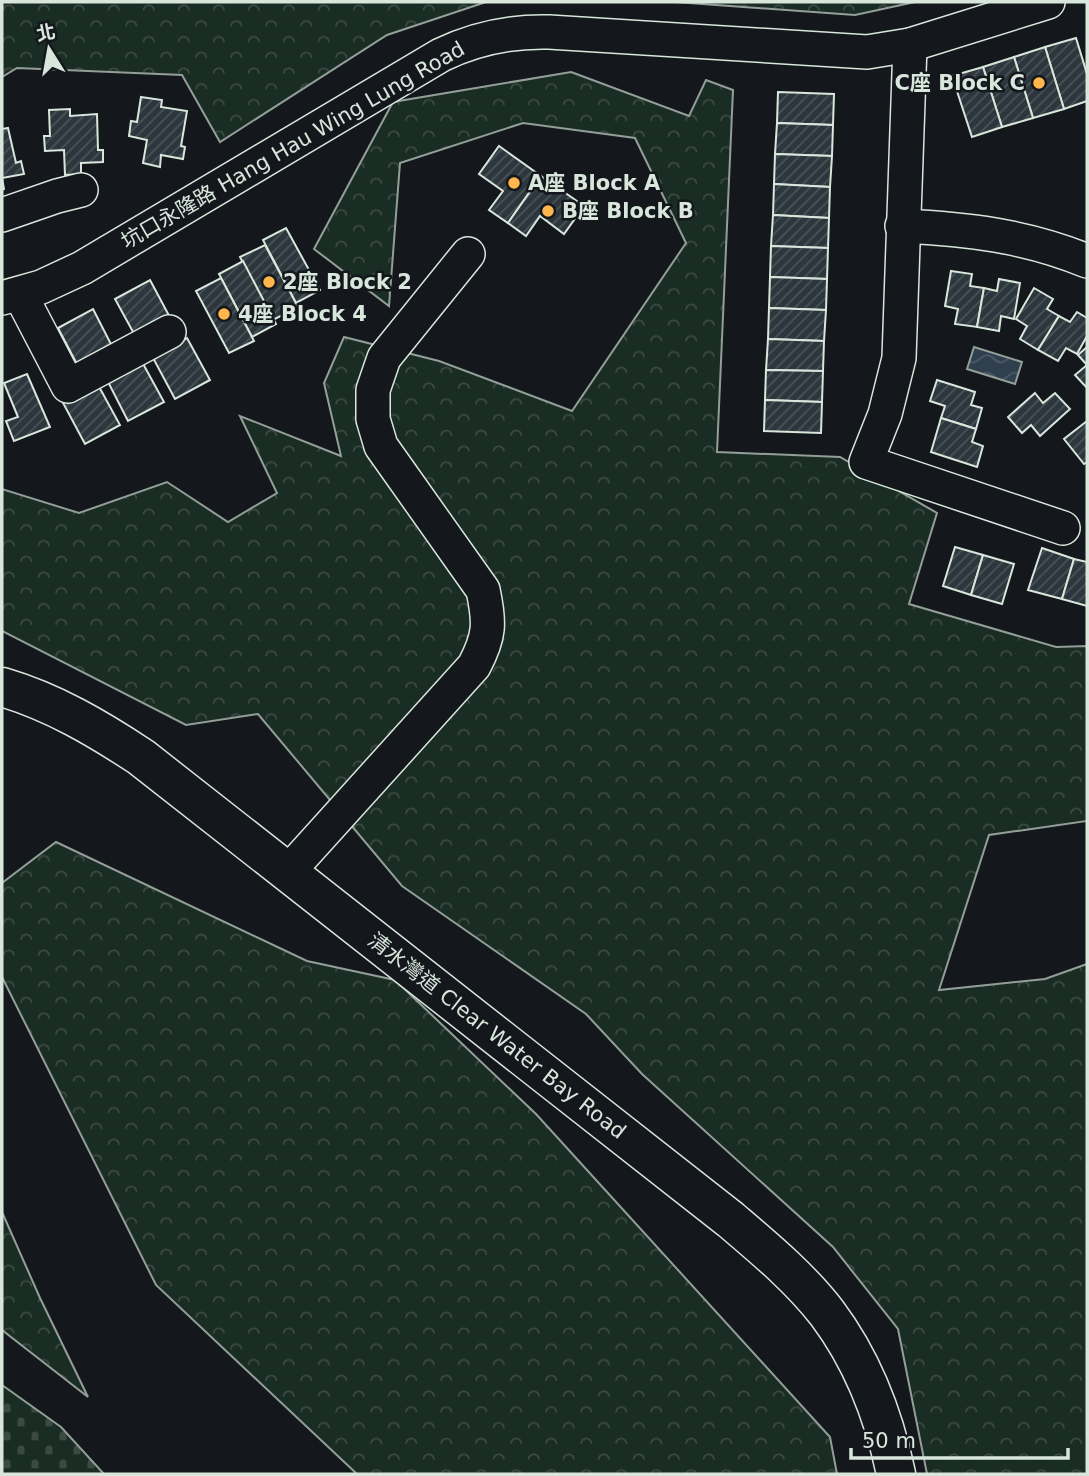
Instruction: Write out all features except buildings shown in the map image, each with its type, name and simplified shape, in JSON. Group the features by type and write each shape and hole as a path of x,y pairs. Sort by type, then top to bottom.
{"main road":[{"name":"清水灣道 Clear Water Bay Road","path":"2,687 45,702 82,720 141,757 731,1220 807,1290 827,1313 862,1371 878,1407 897,1474"}],"street":[{"name":"坑口永隆路 Hang Hau Wing Lung Road","path":"11,296 82,268 441,55 482,38 526,31 867,52 910,45 1048,2"},
{"path":"910,45 899,358 886,414 866,462 1063,528"},
{"path":"2,215 81,190"},
{"path":"902,226 964,229 1034,242 1087,261"},
{"path":"288,872 474,666 486,643 488,614 483,590 381,446 373,419 373,390 383,358 468,254"},
{"path":"11,296 68,386 169,332"}],"green space":[{"path":"2,2 486,2 387,35 220,142 182,75 17,68 2,77"},
{"path":"675,2 915,2 855,15"},
{"path":"571,72 689,116 706,80 733,90 717,452 840,457 937,513 909,604 1056,647 1087,646 1087,821 989,835 939,990 1045,979 1087,964 1087,1474 927,1474 898,1329 833,1247 642,1074 586,1014 402,886 258,714 186,725 2,631 2,489 79,513 167,482 228,522 277,493 240,416 341,456 324,383 344,337 439,361 572,411 686,243 635,138 523,123 400,163 389,306 314,249 393,102"},
{"path":"56,842 307,961 395,980 536,1114 830,1437 837,1474 357,1474 156,1285 2,977 2,883"},
{"path":"2,1212 40,1298 88,1397 2,1330"},
{"path":"2,1385 61,1427 104,1474 2,1474"}],"water":[{"path":"974,347 1022,362 1015,384 967,369"}],"place":[{"name":"C座 Block C","path":"1039,83"},
{"name":"A座 Block A","path":"514,183"},
{"name":"B座 Block B","path":"548,211"},
{"name":"2座 Block 2","path":"269,282"},
{"name":"4座 Block 4","path":"224,314"}]}
